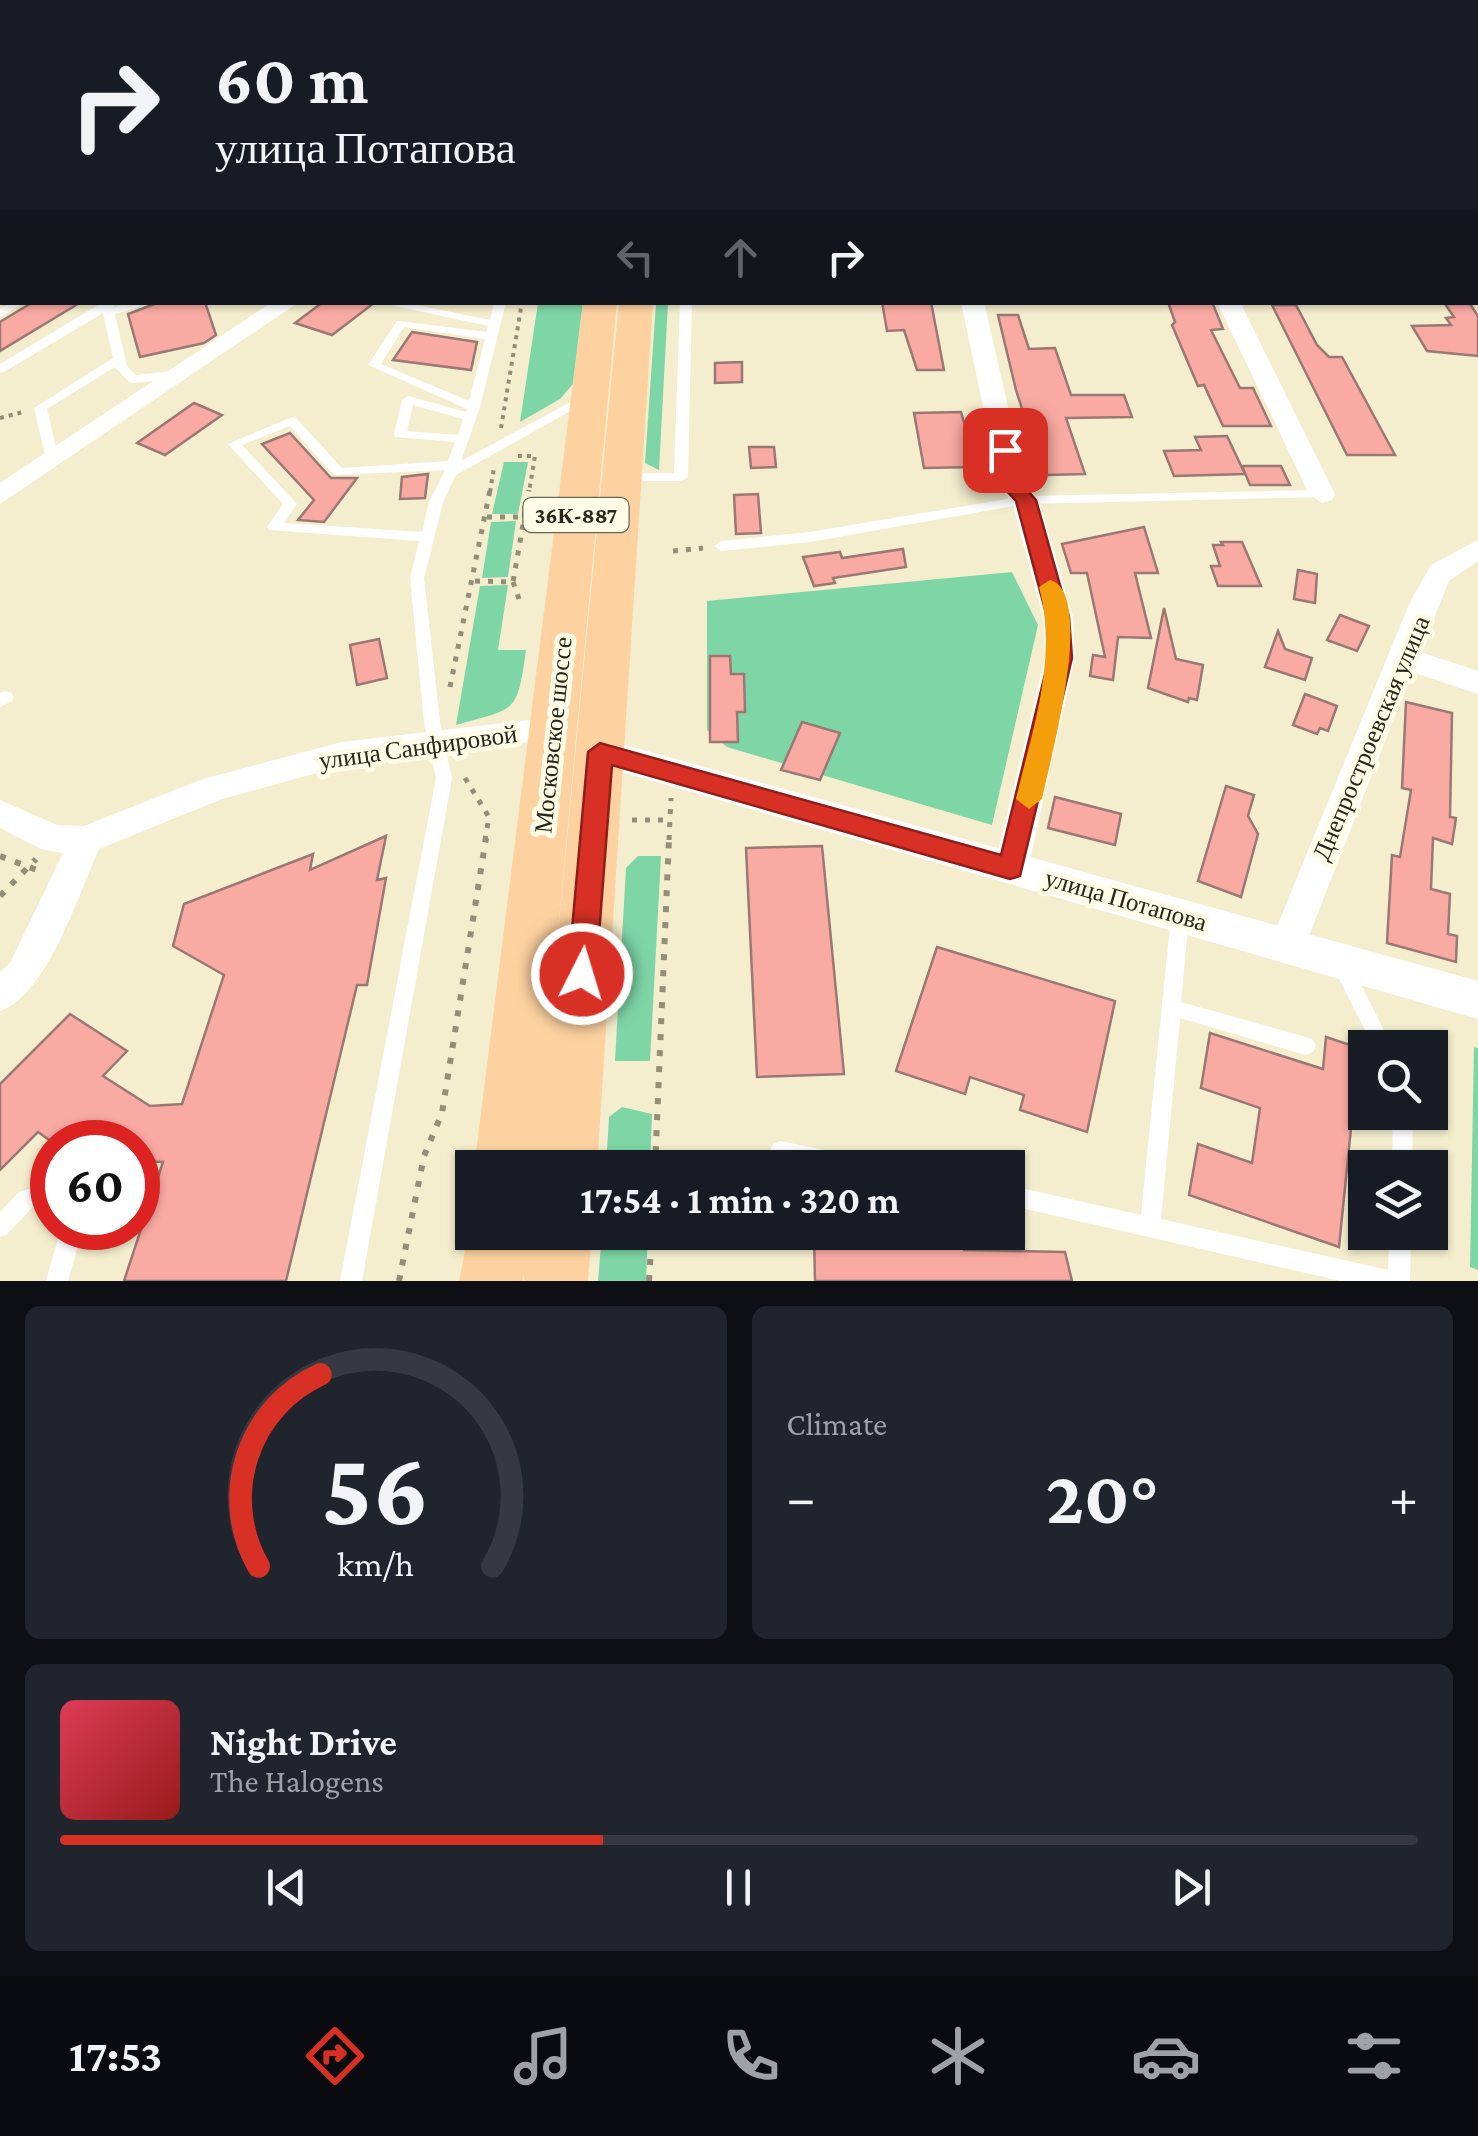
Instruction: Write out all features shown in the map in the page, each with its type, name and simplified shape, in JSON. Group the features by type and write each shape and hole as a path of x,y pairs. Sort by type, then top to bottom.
{"main road":[{"name":"Московское шоссе","path":"566,1150 588,398 600,305"},
{"name":"Московское шоссе","path":"536,1150 616,305"},
{"name":"Московское шоссе","path":"508,1150 621,478 636,305"},
{"path":"492,1281 495,1250"},
{"path":"522,1281 525,1250"},
{"path":"556,1281 559,1250"}],"street":[{"path":"0,495 284,305"},
{"path":"973,305 1013,487 1025,500 1058,617 1060,658 1010,868"},
{"path":"1229,305 1322,494"},
{"name":"Днепростроевская улица","path":"1286,946 1389,686 1405,658 1412,628 1437,578 1478,548"},
{"path":"1405,658 1478,683"},
{"name":"улица Санфировой","path":"86,840 214,788 342,754 441,740 577,742"},
{"name":"улица Потапова","path":"577,742 1478,1000"},
{"path":"0,813 53,840 86,840 23,974 0,995"}],"lane":[{"path":"394,305 492,330"},
{"path":"351,1281 444,778 417,578 436,502 472,412 499,305"},
{"path":"621,478 681,477 686,305"},
{"path":"0,369 109,306 119,359 133,379 184,373"},
{"path":"472,412 374,366 401,323 492,330"},
{"path":"52,460 40,408 119,359"},
{"path":"427,537 274,527 290,504 234,444 292,421 340,472 452,468 497,450 588,398"},
{"path":"463,439 400,434 408,400 472,412"},
{"path":"721,546 810,537 1025,500 1322,494"},
{"path":"1150,1227 1180,916"},
{"path":"1335,959 1374,1030"},
{"path":"1172,1008 1306,1046"},
{"path":"0,1226 30,1199"},
{"path":"1025,1199 1388,1281"},
{"path":"57,1281 66,1250"},
{"path":"1399,1281 1400,1250"}],"path":[{"path":"399,1281 424,1156 442,1113 449,1078 489,817 441,740 456,653 475,582 521,305"},
{"path":"497,450 535,456 514,582 519,599"},
{"path":"487,517 522,517"},
{"path":"673,551 721,546"},
{"path":"475,582 514,582"},
{"path":"656,1150 671,795"},
{"path":"615,820 669,820"},
{"path":"0,856 28,870 70,876"},
{"path":"0,896 28,870"},
{"path":"650,1281 651,1250"}],"green space":[{"path":"538,305 583,305 573,384 560,399 520,422"},
{"path":"656,305 668,305 659,470 645,463"},
{"path":"504,462 528,462 518,514 492,514"},
{"path":"516,521 508,577 482,578 491,522"},
{"path":"1012,572 1038,625 992,825 727,747 707,730 707,601"},
{"path":"508,585 498,650 526,650 516,697 503,711 456,725 480,586"},
{"path":"638,856 661,856 650,1061 615,1061 626,868"},
{"path":"1474,1047 1478,1048 1478,1270 1470,1267"},
{"path":"622,1107 652,1114 651,1150 607,1150 609,1117"},
{"path":"601,1250 647,1250 646,1281 598,1281"}],"building":[{"path":"28,305 76,305 0,351 0,322"},
{"path":"152,305 206,305 216,335 204,343 140,357 128,314"},
{"path":"319,305 371,305 332,335 295,323"},
{"path":"883,305 932,305 944,370 917,370 904,330 887,331"},
{"path":"1169,305 1213,305 1223,329 1211,330 1240,388 1253,388 1271,426 1223,426 1204,385 1198,386 1172,325 1175,322"},
{"path":"1272,305 1296,305 1317,345 1329,357 1342,357 1395,455 1347,455"},
{"path":"1446,305 1471,305 1478,316 1478,356 1427,351 1412,326 1451,325 1446,318 1454,317"},
{"path":"998,315 1018,315 1029,349 1055,348 1071,395 1124,395 1132,417 1066,418 1085,474 1047,475 1029,412 1023,412 1016,390"},
{"path":"412,332 477,342 471,370 393,360"},
{"path":"742,362 742,382 715,383 715,363"},
{"path":"194,403 222,415 165,455 137,443"},
{"path":"961,412 977,467 924,468 914,413"},
{"path":"290,433 331,478 357,478 324,522 298,520 314,500 262,444"},
{"path":"1227,436 1245,474 1174,476 1164,451 1201,450 1195,437"},
{"path":"749,447 774,447 776,467 751,468"},
{"path":"1242,466 1281,466 1290,485 1250,485"},
{"path":"428,474 425,498 400,499 402,477"},
{"path":"758,494 761,533 736,534 734,495"},
{"path":"1144,527 1158,573 1135,573 1151,638 1118,637 1113,680 1090,676 1093,655 1105,657 1087,573 1071,573 1062,544"},
{"path":"1221,542 1242,542 1261,586 1218,586 1211,566 1220,566 1213,545 1223,545"},
{"path":"903,549 906,567 833,578 835,583 814,586 803,557 840,552 842,558"},
{"path":"1298,570 1317,574 1315,603 1294,599"},
{"path":"1164,608 1176,659 1203,665 1197,700 1189,698 1188,702 1148,688"},
{"path":"1340,615 1369,626 1357,651 1327,640"},
{"path":"1278,631 1285,649 1312,658 1305,680 1265,667"},
{"path":"379,639 387,678 357,685 350,645"},
{"path":"710,656 730,656 731,674 744,674 745,712 737,712 738,742 710,742"},
{"path":"1305,694 1337,706 1328,731 1320,728 1317,734 1293,725"},
{"path":"1406,702 1452,713 1450,817 1456,818 1452,844 1433,838 1431,889 1450,894 1448,934 1457,936 1456,962 1387,943 1392,855 1400,857 1411,790 1402,788"},
{"path":"802,722 840,733 820,780 781,770"},
{"path":"1226,786 1254,795 1248,816 1258,834 1241,897 1198,881"},
{"path":"1055,797 1121,814 1115,845 1048,828"},
{"path":"386,836 377,880 386,878 367,985 357,985 286,1281 124,1281 134,1250 160,1250 160,1120 30,1120 30,1140 0,1170 0,1084 70,1014 127,1051 103,1076 150,1106 182,1104 224,975 173,946 184,904 313,854 310,870"},
{"path":"822,846 844,1074 757,1077 746,848"},
{"path":"937,947 1115,1001 1087,1132 1020,1110 1024,1095 970,1077 965,1094 896,1071"},
{"path":"1210,1033 1323,1069 1326,1037 1348,1044 1351,1130 1339,1247 1189,1195 1198,1144 1252,1163 1260,1108 1201,1088"},
{"path":"814,1250 1065,1252 1072,1281 815,1281"}],"slow traffic":[{"path":"1029,799 1060,658 1058,617 1050,587"}],"route":[{"path":"582,974 600,752 1010,868 1032,789 1060,658 1058,617 1025,500 1013,487 1005,450"}]}
